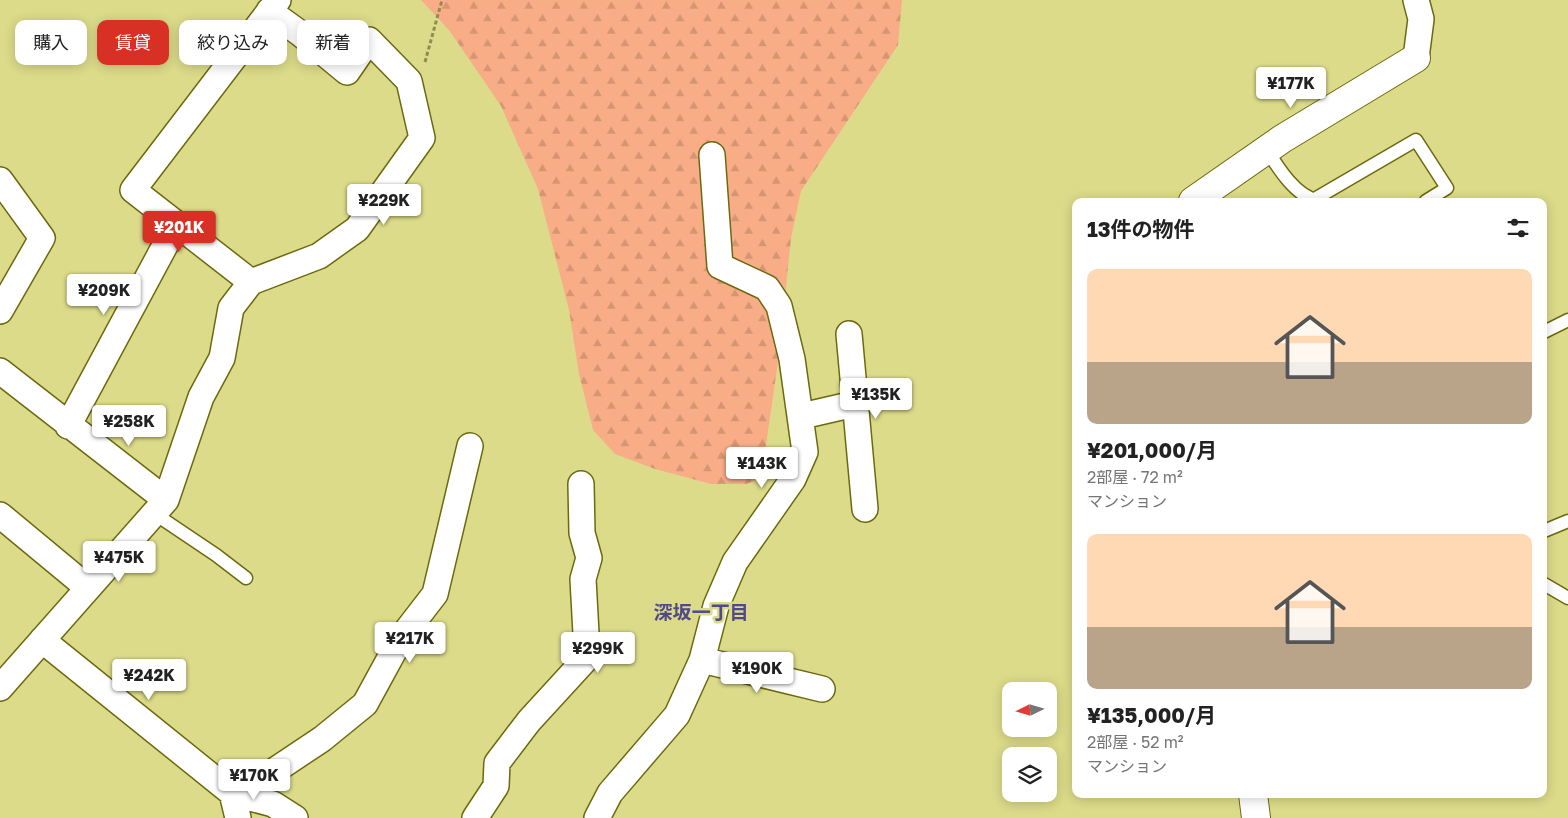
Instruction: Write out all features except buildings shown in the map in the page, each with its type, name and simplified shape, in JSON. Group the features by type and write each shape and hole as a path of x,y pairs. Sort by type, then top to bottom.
{"street":[{"path":"1197,198 1267,150 1416,58 1421,19 1416,0"},
{"path":"0,688 160,507 201,397 222,358 231,308 251,282 319,256 357,229 422,138 409,81 370,40 347,72 301,34 274,6 133,190 251,282"},
{"path":"597,818 610,793 677,716 702,660 716,606 735,562 793,479 805,452 802,416 792,358 778,306 766,288 720,266 712,155"},
{"path":"0,180 42,238 0,311"},
{"path":"68,426 176,225"},
{"path":"849,334 865,509"},
{"path":"0,371 68,426 160,507"},
{"path":"802,416 854,404"},
{"path":"232,793 253,786 322,739 365,704 401,638 435,594 470,446"},
{"path":"475,818 496,786 497,763 529,721 584,661 587,652 583,580 589,558 582,533 581,484"},
{"path":"0,515 88,588"},
{"path":"42,640 232,793 273,804 295,818"},
{"path":"702,660 822,689"},
{"path":"232,793 238,818"},
{"path":"1254,798 1256,818"}],"lane":[{"path":"1321,198 1416,140 1447,188 1431,198"},
{"path":"1267,150 1286,179 1312,198"},
{"path":"1547,330 1568,320"},
{"path":"160,507 246,578"},
{"path":"1547,530 1568,521"},
{"path":"1547,586 1568,598"}],"path":[{"path":"409,81 422,75 442,0"}],"green space":[{"path":"421,0 902,0 898,45 801,191 791,238 779,355 765,452 754,481 746,484 711,484 655,469 615,454 593,430 579,374 569,310 538,189 501,106 449,30"}],"district":[{"name":"深坂一丁目","path":"701,611"}]}
